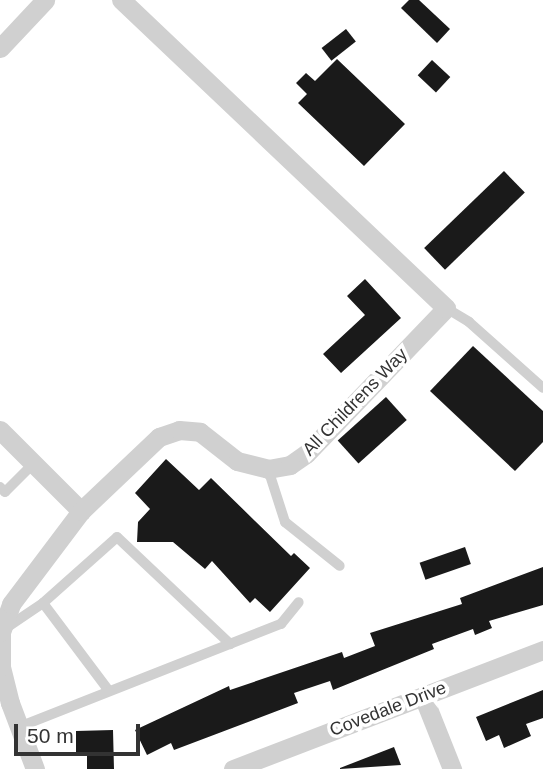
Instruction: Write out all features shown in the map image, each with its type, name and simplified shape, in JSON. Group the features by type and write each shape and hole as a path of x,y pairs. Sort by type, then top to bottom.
{"street":[{"path":"0,48 45,0"},
{"path":"121,0 446,308"},
{"name":"All Childrens Way","path":"268,469 290,465 306,454 446,308"},
{"path":"0,430 81,511"},
{"path":"35,769 1,666 0,631 11,604 81,511 159,438 179,430 200,432 237,461 268,469"},
{"name":"Covedale Drive","path":"233,769 543,650"},
{"path":"423,696 452,769"}],"lane":[{"path":"446,308 469,323 543,388"},
{"path":"0,487 5,492 34,463"},
{"path":"268,469 285,522 340,566"},
{"path":"0,631 43,603 117,537 230,644"},
{"path":"19,727 281,624 299,602"},
{"path":"43,603 109,691"}],"building":[{"path":"409,0 419,0 450,29 437,43 401,8"},
{"path":"346,29 356,42 331,61 322,48"},
{"path":"337,59 405,124 364,166 298,103 307,94 296,83 306,73 315,81"},
{"path":"432,60 450,77 436,92 418,75"},
{"path":"504,171 525,193 445,270 424,248"},
{"path":"365,279 401,318 341,373 323,354 365,315 347,296"},
{"path":"473,346 543,411 543,442 515,471 430,391"},
{"path":"386,397 407,420 358,464 338,440"},
{"path":"166,459 199,490 211,478 291,556 294,553 310,568 270,612 255,598 250,603 212,561 205,569 173,542 137,542 138,522 150,509 135,493"},
{"path":"465,547 471,564 425,580 420,563"},
{"path":"543,567 543,605 489,621 492,628 475,635 473,629 432,644 434,649 333,690 330,681 294,693 298,703 174,750 171,743 147,755 135,730 229,686 230,690 342,652 344,658 375,646 370,633 462,604 460,598"},
{"path":"543,690 543,718 526,724 531,736 504,748 499,735 486,741 476,717"},
{"path":"113,730 114,769 87,769 87,754 76,754 76,731"},
{"path":"394,747 401,765 340,769 340,768"}]}
